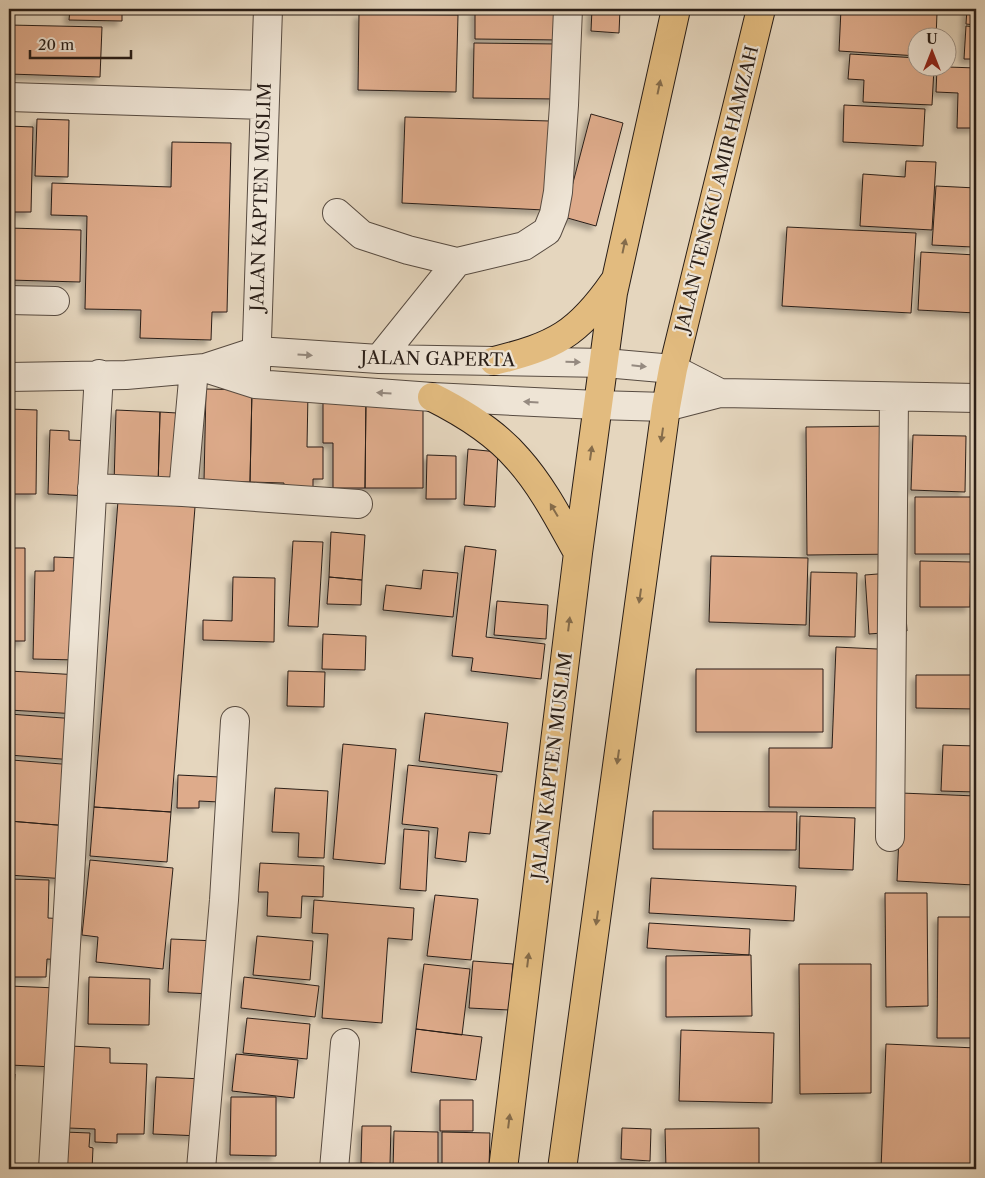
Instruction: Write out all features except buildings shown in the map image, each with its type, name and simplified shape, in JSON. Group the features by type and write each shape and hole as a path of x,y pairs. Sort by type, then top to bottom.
{"main road":[{"path":"604,363 617,277 676,9"},
{"name":"JALAN TENGKU AMIR HAMZAH","path":"673,369 761,9"},
{"path":"494,361 538,349 576,328 601,301 617,277"},
{"name":"JALAN KAPTEN MUSLIM","path":"503,1169 578,553 604,363"},
{"path":"562,1169 666,407 673,369"},
{"path":"432,396 462,412 489,432 518,458 551,505 578,553"}],"street":[{"name":"JALAN KAPTEN MUSLIM","path":"255,384 268,9"},
{"path":"337,213 362,235 408,250 458,262 524,246 547,231 554,214 564,106 568,9"},
{"path":"9,97 264,106"},
{"path":"379,359 458,262"},
{"path":"9,300 55,301"},
{"name":"JALAN GAPERTA","path":"9,377 126,375 200,369 257,352 379,359 604,363 673,369"},
{"path":"183,492 200,369"},
{"name":"JALAN GAPERTA","path":"200,369 255,384 597,405 666,407 720,393"},
{"path":"673,369 720,393 976,398"},
{"path":"53,1169 98,374"},
{"path":"890,837 894,396"},
{"path":"92,488 358,504"},
{"path":"202,1169 224,900 235,721"},
{"path":"334,1169 344,1043"}]}
